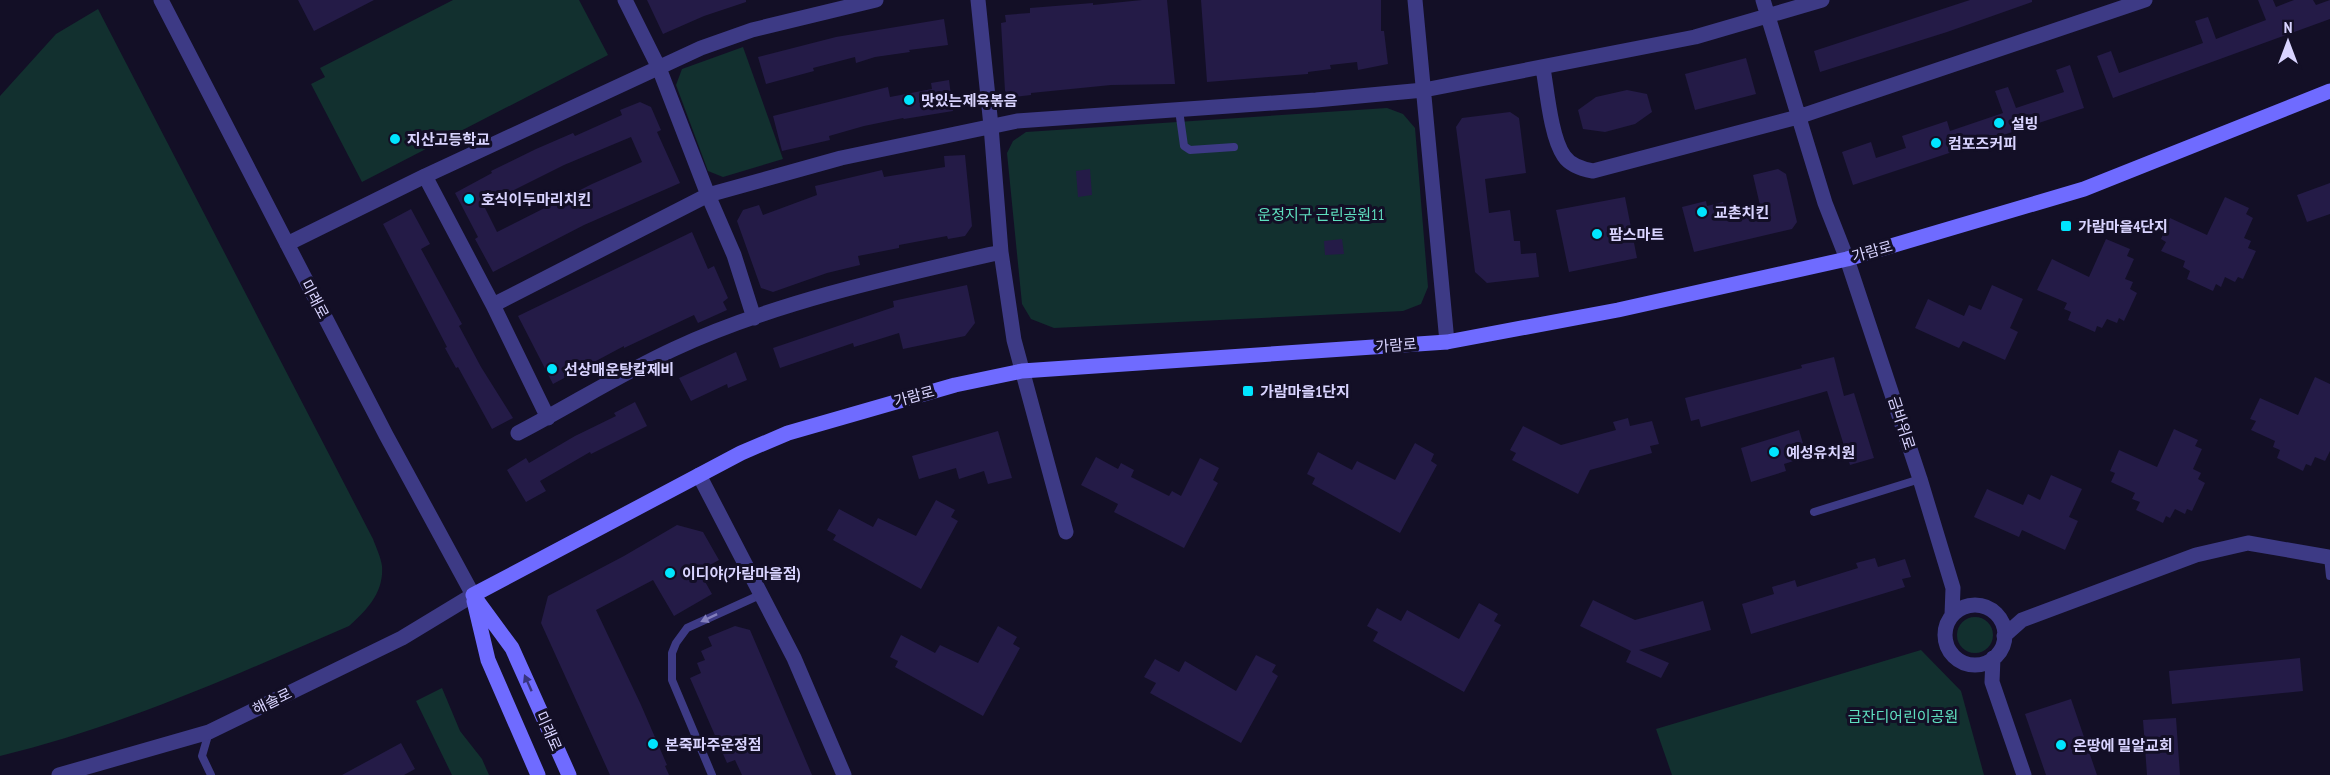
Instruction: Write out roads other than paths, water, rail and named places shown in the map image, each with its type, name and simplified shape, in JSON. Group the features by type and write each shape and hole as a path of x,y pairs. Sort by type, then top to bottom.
{"street":[{"name":"미래로","path":"161,0 473,595 512,648 569,775"},
{"path":"625,0 659,68 734,255 754,318"},
{"path":"287,244 425,176 700,48 752,30 876,0"},
{"path":"978,0 1001,252 1014,340 1066,532"},
{"path":"1414,0 1447,342"},
{"name":"금바위로","path":"1763,0 1825,203 1847,259 1920,479 1953,588"},
{"path":"493,305 708,195 841,158 1017,121 1424,90 1695,37 1822,0"},
{"path":"1543,68 1558,145 1565,158 1582,169 1593,171 1798,117 2145,0"},
{"name":"가람로","path":"473,595 741,453 788,433 955,385 1022,371 1447,342 1618,310 1847,259 2084,189 2330,91"},
{"path":"425,176 493,305 548,418"},
{"path":"518,433 614,379 676,348 754,318 830,294 1001,252"},
{"path":"699,475 794,658 844,775"},
{"path":"2004,636 2022,620 2196,555 2248,543 2328,557"},
{"path":"1953,588 1974,606"},
{"path":"1952,615 1953,588"},
{"name":"미래로","path":"473,595 488,660 538,775"},
{"name":"해솔로","path":"59,775 209,732 402,638 473,595"},
{"path":"1974,606 1987,608 1998,617 2004,630 2002,649 1987,663 1971,664 1958,660 1950,653 1946,644 1947,623 1952,615 1960,609 1974,606"},
{"path":"1998,617 2022,620"},
{"path":"1994,658 1992,682 2024,775"},
{"path":"1971,664 1992,682"}],"lane":[{"path":"1179,110 1184,146 1190,150 1234,147"},
{"path":"1815,512 1920,479"},
{"path":"2328,557 2330,576"},
{"path":"712,775 672,680 672,653 687,628 762,594"},
{"path":"209,732 202,756 211,775"}],"place":[{"name":"맛있는제육볶음","path":"909,100"},
{"name":"설빙","path":"1999,123"},
{"name":"지산고등학교","path":"395,139"},
{"name":"컴포즈커피","path":"1936,143"},
{"name":"호식이두마리치킨","path":"469,199"},
{"name":"교촌치킨","path":"1702,212"},
{"name":"가람마을4단지","path":"2066,226"},
{"name":"팜스마트","path":"1597,234"},
{"name":"선상매운탕칼제비","path":"552,369"},
{"name":"가람마을1단지","path":"1248,391"},
{"name":"예성유치원","path":"1774,452"},
{"name":"이디야(가람마을점)","path":"670,573"},
{"name":"본죽파주운정점","path":"653,744"},
{"name":"온땅에 밀알교회","path":"2061,745"}],"park label":[{"name":"운정지구 근린공원11","path":"1321,214"},
{"name":"금잔디어린이공원","path":"1903,716"}]}
